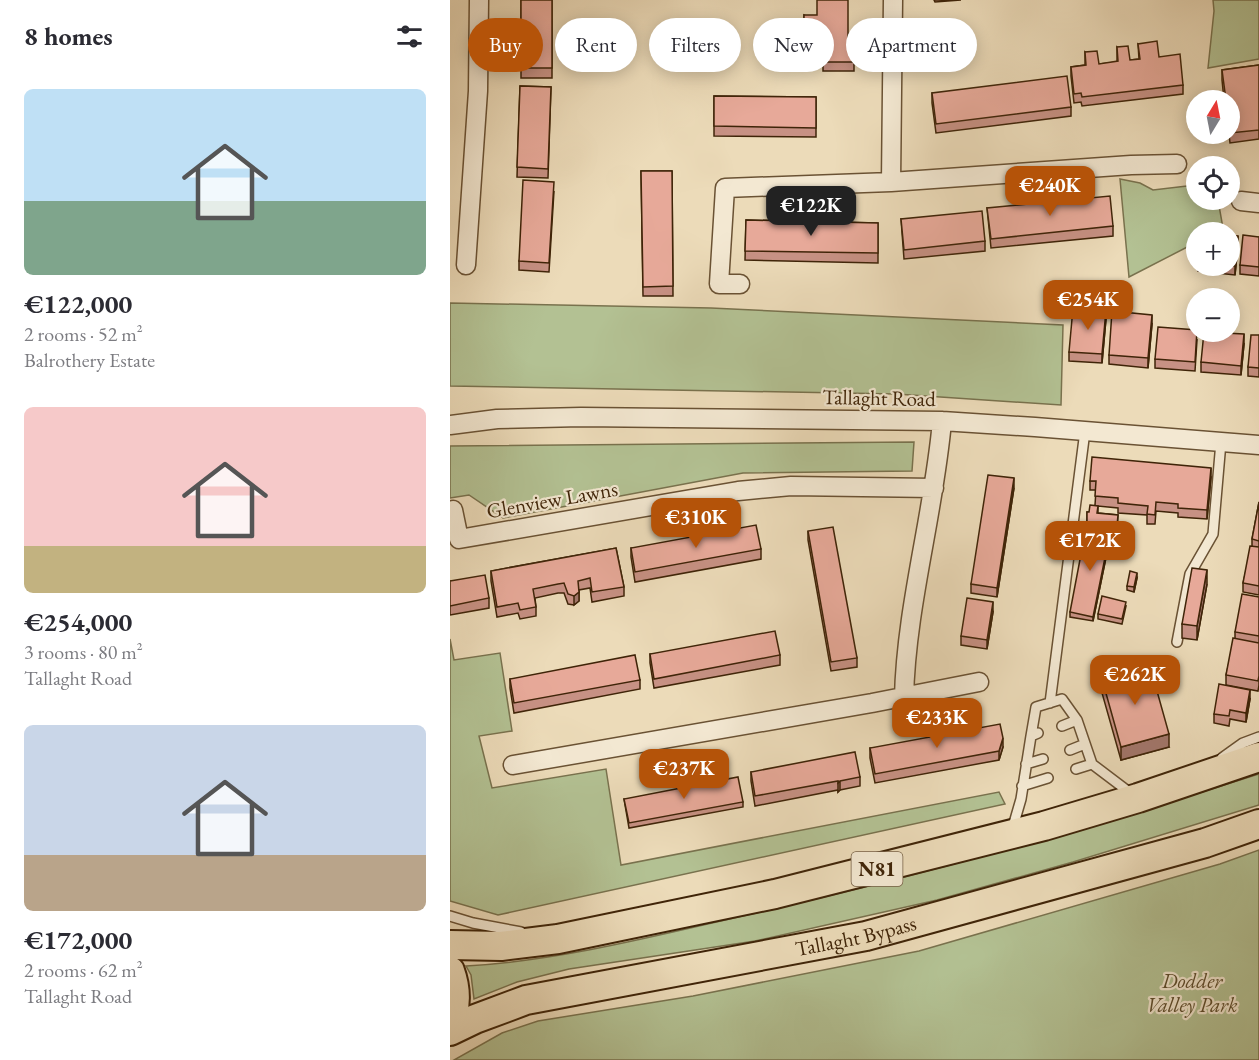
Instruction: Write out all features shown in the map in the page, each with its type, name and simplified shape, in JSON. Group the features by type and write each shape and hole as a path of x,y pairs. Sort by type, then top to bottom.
{"main road":[{"name":"N81","path":"450,945 501,946 558,939 775,894 1010,836 1138,798 1259,757"},
{"name":"Tallaght Bypass","path":"450,1031 526,1000 866,936 1205,843 1259,824"},
{"path":"450,971 455,990 455,1009 450,1026"}],"street":[{"path":"466,265 477,91 479,0"},
{"path":"891,182 893,0"},
{"path":"740,284 719,284 725,188 891,182 1131,165 1177,164"},
{"name":"Tallaght Road","path":"450,412 497,419"},
{"name":"Tallaght Road","path":"450,425 497,419 581,417 942,422 1259,445"},
{"path":"904,698 905,664 934,488 942,422"},
{"name":"Glenview Lawns","path":"453,510 459,539 738,490 791,486 934,488"},
{"path":"513,765 904,698 979,682"}],"lane":[{"path":"1050,703 1085,431"},
{"path":"1177,642 1190,574 1213,534 1221,442"},
{"path":"1010,836 1035,735 1036,707 1062,699 1077,720 1092,764 1138,798"},
{"path":"1062,726 1077,720"},
{"name":"N81","path":"1191,781 1243,743 1259,737"},
{"path":"1070,750 1085,744"},
{"path":"1026,764 1043,759"},
{"path":"1076,769 1092,764"},
{"path":"1022,786 1048,777"},
{"name":"N81","path":"450,916 473,923 558,939"}],"green space":[{"path":"1213,0 1259,0 1259,59 1208,68 1214,11"},
{"path":"1120,179 1140,183 1153,190 1186,186 1186,210 1220,210 1222,222 1186,222 1186,248 1129,277"},
{"path":"450,303 711,308 1063,325 1061,405 896,394 450,386"},
{"path":"914,442 912,471 743,473 503,518 469,495 450,498 450,446"},
{"path":"450,639 454,660 500,653 512,731 479,736 492,788 606,769 621,865 999,792 1005,804 498,915 450,901"},
{"path":"1259,774 1259,805 1073,862 937,900 755,941 569,969 517,982 474,999 471,975 466,966 569,954 804,902 1000,852"},
{"name":"Dodder Valley Park","path":"1259,850 1259,1060 454,1060 502,1033 538,1021 693,996 919,951 1220,864"}],"building":[{"path":"521,0 552,0 552,68 543,68 543,18 521,18"},
{"path":"817,0 848,0 846,62 834,62 834,18 804,18 804,15 817,15"},
{"path":"1157,41 1159,57 1180,54 1183,85 1082,97 1081,93 1074,94 1071,67 1086,65 1085,52 1097,51 1099,64 1118,61 1117,47 1128,46 1130,60 1140,59 1138,44"},
{"path":"1259,65 1259,130 1240,132 1240,90 1225,90 1222,70"},
{"path":"1067,76 1071,107 936,124 932,93"},
{"path":"520,86 551,87 548,169 517,167"},
{"path":"714,96 816,97 816,128 714,126"},
{"path":"641,171 672,171 673,286 643,287"},
{"path":"523,180 554,182 549,263 519,261"},
{"path":"1110,196 1113,226 991,239 987,208"},
{"path":"982,211 985,241 904,250 901,219"},
{"path":"746,220 878,223 878,253 745,251"},
{"path":"1243,235 1259,237 1259,267 1240,265"},
{"path":"1073,308 1106,310 1102,354 1069,352"},
{"path":"1112,311 1152,315 1148,358 1109,355"},
{"path":"1158,327 1186,329 1186,342 1196,342 1195,362 1155,359"},
{"path":"1240,334 1244,334 1241,366 1201,362 1203,342 1240,342"},
{"path":"1251,335 1259,335 1259,368 1248,367"},
{"path":"1092,457 1211,468 1207,510 1178,508 1178,504 1156,502 1155,515 1147,514 1148,506 1118,503 1118,498 1095,496 1096,481 1090,481"},
{"path":"988,475 1014,478 997,588 971,584"},
{"path":"1259,502 1259,541 1252,539"},
{"path":"1090,505 1098,506 1097,513 1118,515 1117,526 1087,523 1087,512 1089,512"},
{"path":"756,525 761,549 635,572 631,548"},
{"path":"1118,526 1128,527 1126,548 1109,547 1111,535 1117,536"},
{"path":"833,527 857,658 831,662 808,531"},
{"path":"1086,528 1110,533 1093,617 1070,612"},
{"path":"1250,546 1259,547 1259,586 1243,583"},
{"path":"616,548 624,587 592,592 590,578 578,581 579,592 574,596 568,594 564,583 533,589 536,607 520,610 518,603 497,607 491,571"},
{"path":"1192,568 1207,570 1197,626 1182,624"},
{"path":"1130,571 1137,573 1134,587 1127,586"},
{"path":"485,575 489,598 450,606 450,581"},
{"path":"1242,594 1259,597 1259,636 1235,632"},
{"path":"1102,596 1126,602 1122,619 1098,614"},
{"path":"967,598 993,602 987,640 961,636"},
{"path":"775,631 780,655 654,679 650,654"},
{"path":"1233,638 1259,643 1258,681 1226,675"},
{"path":"635,655 640,680 514,703 510,679"},
{"path":"1150,666 1169,734 1121,747 1102,679"},
{"path":"1219,684 1250,690 1246,713 1230,710 1229,716 1214,714"},
{"path":"1000,724 1003,738 999,751 875,774 870,748"},
{"path":"855,752 860,777 838,783 838,781 755,796 751,772"},
{"path":"738,777 743,802 629,823 624,799"}]}
